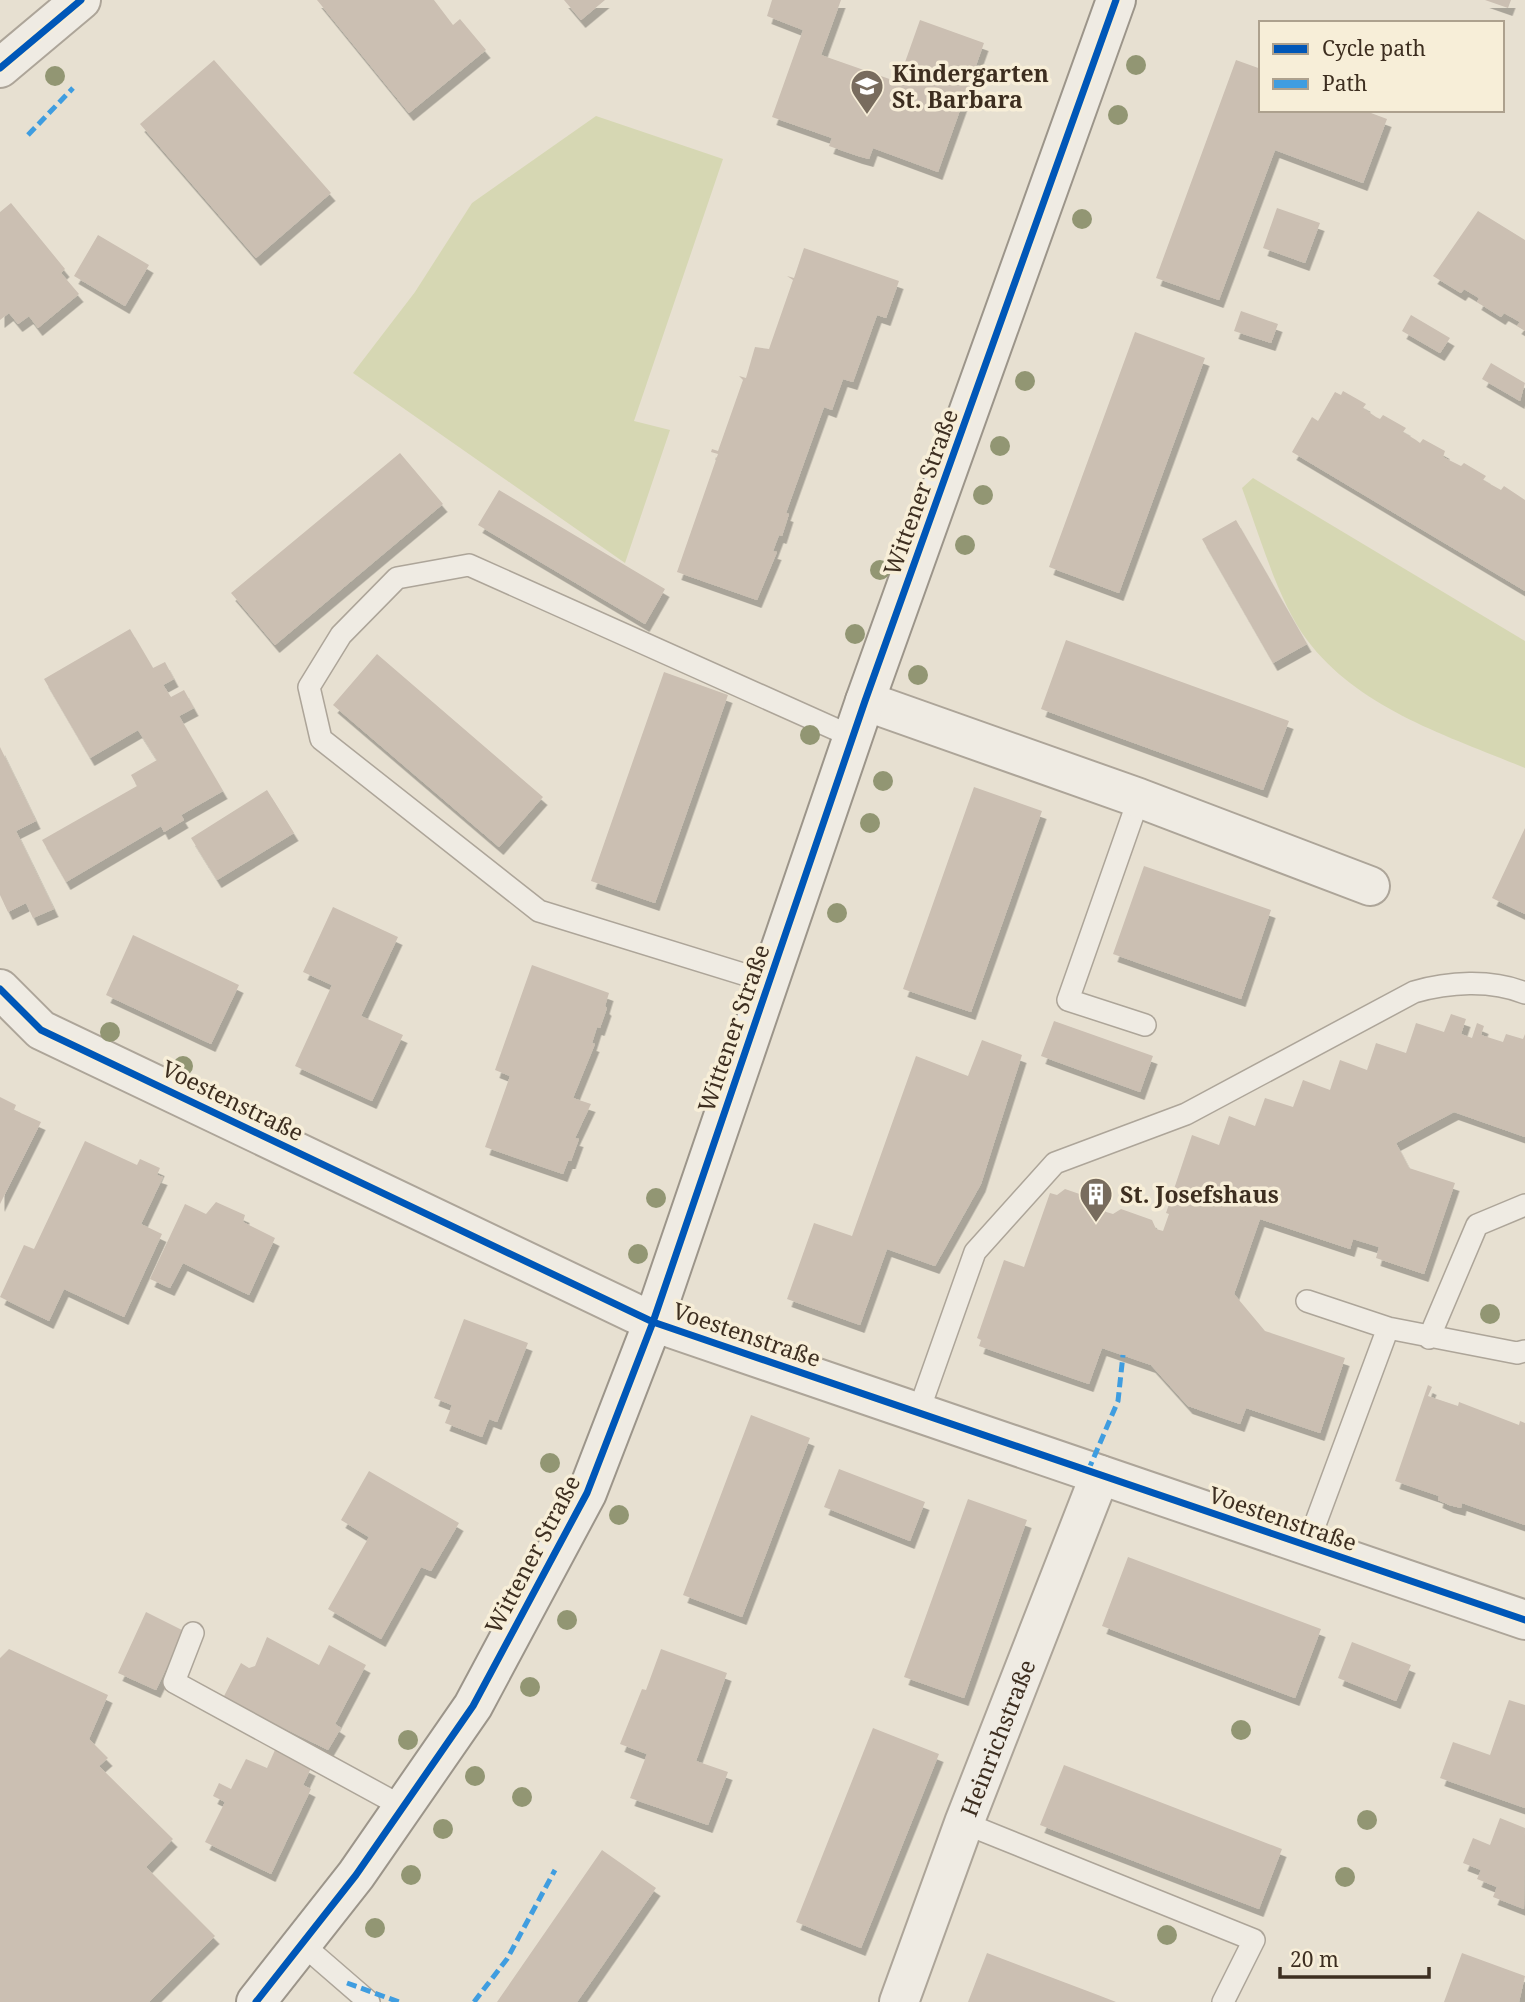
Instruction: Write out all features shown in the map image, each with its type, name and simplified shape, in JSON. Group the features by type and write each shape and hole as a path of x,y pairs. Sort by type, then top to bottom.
{"street":[{"path":"0,68 81,0"},
{"name":"Wittener Straße","path":"256,2002 356,1875 473,1706 587,1493 653,1322 865,701 1116,0"},
{"path":"865,701 1139,797 1370,886"},
{"name":"Voestenstraße","path":"0,989 41,1030 653,1322 1525,1620"},
{"name":"Heinrichstraße","path":"899,2002 964,1823 1100,1475"}],"lane":[{"path":"769,982 539,911 321,739 309,687 341,635 397,578 469,565 853,737"},
{"path":"1139,797 1068,1000 1145,1025"},
{"path":"918,1413 975,1252 1055,1163 1186,1114 1414,992 1444,984 1509,986 1525,993"},
{"path":"1429,1338 1477,1225 1525,1205"},
{"path":"1307,1301 1388,1328 1429,1338 1517,1353 1525,1351"},
{"path":"1307,1546 1388,1328"},
{"path":"192,1633 174,1682 403,1807"},
{"path":"964,1823 1254,1940 1223,2002"},
{"path":"302,1944 344,1992 369,2002"}],"green space":[{"path":"596,116 723,159 634,421 670,430 625,563 353,373 415,292 472,203"},
{"path":"1253,478 1525,641 1525,768 1407,718 1352,685 1328,664 1307,640 1278,587 1242,488"}],"building":[{"path":"317,0 434,0 453,25 460,19 486,50 409,113"},
{"path":"564,0 605,0 581,20"},
{"path":"772,0 841,0 821,55 898,82 920,20 984,43 938,172 873,148 869,159 858,156 829,146 832,138 772,117 803,30 767,16"},
{"path":"1485,0 1511,0 1508,8"},
{"path":"214,60 331,193 256,258 140,124"},
{"path":"1236,60 1259,68 1259,112 1368,112 1387,119 1363,183 1275,150 1219,300 1156,278"},
{"path":"11,203 65,269 61,273 79,294 38,328 29,316 18,324 9,313 0,320 0,212"},
{"path":"1277,208 1320,223 1305,263 1263,248"},
{"path":"1478,211 1525,240 1525,331 1517,326 1520,322 1504,313 1501,317 1477,302 1479,298 1464,289 1461,293 1433,276"},
{"path":"98,235 149,265 125,306 74,276"},
{"path":"804,248 899,281 886,318 877,315 853,382 843,379 832,410 824,407 786,513 789,514 782,536 779,535 773,551 777,552 757,600 677,572 718,454 711,452 712,449 718,451 743,380 739,376 746,378 755,347 769,349 793,280 787,276 794,278"},
{"path":"1241,311 1278,324 1271,343 1234,331"},
{"path":"1411,315 1450,338 1440,353 1402,331"},
{"path":"1135,332 1205,358 1119,593 1049,567"},
{"path":"1491,363 1525,383 1520,401 1482,379"},
{"path":"1343,391 1366,404 1363,408 1376,417 1380,419 1383,415 1406,428 1403,432 1420,443 1423,439 1445,451 1443,457 1461,466 1464,463 1486,476 1483,480 1501,490 1504,486 1525,500 1525,591 1292,452 1312,417 1318,421 1335,392 1341,395"},
{"path":"400,453 443,504 275,645 231,593"},
{"path":"499,490 665,589 645,624 478,525"},
{"path":"1236,520 1307,644 1273,663 1202,539"},
{"path":"130,629 153,668 165,662 174,679 163,685 171,697 184,690 194,708 179,716 223,791 181,815 184,820 164,832 161,826 66,882 42,840 137,786 131,775 157,760 138,730 90,758 44,679"},
{"path":"1066,640 1289,721 1263,790 1041,709"},
{"path":"377,654 543,797 499,847 333,705"},
{"path":"664,672 728,695 655,903 591,881"},
{"path":"0,747 36,821 16,831 54,909 33,918 26,903 8,912 0,895"},
{"path":"974,787 1042,811 971,1012 903,989"},
{"path":"267,790 294,833 217,880 191,838"},
{"path":"1525,828 1525,914 1492,898"},
{"path":"1144,866 1271,910 1241,999 1113,954"},
{"path":"333,907 398,937 361,1016 403,1035 372,1101 295,1066 332,985 303,972"},
{"path":"133,935 239,985 211,1044 106,995"},
{"path":"532,965 609,993 605,1006 607,1008 592,1043 595,1044 573,1098 591,1104 575,1138 579,1139 571,1161 568,1161 563,1174 485,1147 510,1076 495,1070"},
{"name":"St. Josefshaus","path":"1451,1014 1466,1019 1461,1034 1472,1038 1477,1023 1484,1026 1481,1035 1503,1042 1506,1034 1523,1039 1525,1034 1525,1137 1454,1112 1396,1143 1409,1168 1455,1183 1424,1274 1376,1258 1379,1247 1353,1239 1350,1249 1260,1219 1234,1294 1265,1331 1345,1358 1320,1433 1246,1408 1240,1424 1188,1406 1151,1365 1102,1348 1089,1384 979,1346 981,1340 977,1338 1004,1260 1024,1267 1050,1193 1057,1195 1065,1189 1100,1201 1103,1211 1113,1214 1121,1209 1152,1220 1156,1229 1163,1231 1169,1214 1166,1213 1192,1135 1219,1145 1229,1116 1255,1126 1265,1098 1293,1107 1303,1080 1330,1090 1340,1060 1367,1070 1376,1043 1406,1053 1416,1023 1444,1032"},
{"path":"1054,1021 1153,1056 1140,1092 1041,1056"},
{"path":"982,1040 1022,1055 981,1184 935,1266 887,1249 860,1325 787,1299 814,1223 852,1236 916,1056 968,1076"},
{"path":"0,1097 16,1105 14,1110 41,1122 0,1204"},
{"path":"85,1141 137,1165 140,1159 160,1168 157,1175 163,1177 141,1224 162,1234 124,1317 64,1289 49,1321 0,1297 24,1245 34,1249"},
{"path":"216,1202 245,1215 243,1222 275,1238 249,1295 183,1263 170,1288 150,1279 185,1204 206,1214"},
{"path":"464,1319 528,1343 497,1422 489,1419 482,1437 445,1423 452,1405 434,1398"},
{"path":"1428,1385 1432,1387 1428,1396 1458,1406 1459,1402 1519,1425 1520,1421 1525,1423 1525,1525 1462,1503 1461,1508 1449,1505 1438,1500 1439,1496 1395,1481"},
{"path":"751,1415 810,1438 742,1617 683,1595"},
{"path":"839,1469 925,1502 910,1541 824,1507"},
{"path":"369,1471 459,1523 431,1571 421,1567 381,1639 328,1609 369,1537 341,1520"},
{"path":"968,1499 1027,1520 964,1698 904,1677"},
{"path":"1128,1557 1321,1629 1295,1698 1102,1626"},
{"path":"146,1612 184,1631 156,1690 118,1673"},
{"path":"267,1637 319,1665 329,1645 366,1665 335,1724 341,1728 328,1750 223,1698 241,1663 249,1668 255,1666"},
{"path":"1352,1642 1411,1665 1396,1701 1338,1678"},
{"path":"9,1649 108,1695 89,1739 108,1758 99,1766 173,1839 146,1867 215,1936 149,2002 0,2002 0,1658"},
{"path":"661,1649 727,1673 696,1761 728,1772 708,1825 630,1798 647,1754 620,1744 642,1689 646,1690"},
{"path":"1509,1700 1525,1705 1525,1808 1440,1778 1453,1742 1490,1755"},
{"path":"873,1728 939,1754 861,1948 796,1922"},
{"path":"275,1750 311,1768 303,1785 311,1789 271,1874 205,1842 225,1802 213,1796 219,1783 231,1789 246,1759 267,1768"},
{"path":"1064,1765 1282,1849 1259,1909 1040,1825"},
{"path":"1500,1818 1525,1828 1524,1909 1493,1897 1497,1887 1477,1879 1481,1870 1463,1863 1473,1838 1490,1845"},
{"path":"602,1850 656,1888 589,1985 577,2002 497,2002"},
{"path":"987,1953 1098,1995 1116,2002 968,2002"},
{"path":"1462,1953 1525,1976 1519,2002 1444,2002"}],"marked path":[{"path":"28,135 73,88"},
{"path":"1088,1471 1118,1401 1123,1355"},
{"path":"474,2002 507,1959 555,1870"},
{"path":"347,1983 399,2002"}],"cycle path":[{"path":"0,68 81,0"},
{"path":"256,2002 356,1875 473,1706 587,1493 653,1322 865,701 1116,0"},
{"path":"0,989 41,1030 653,1322 1525,1620"}],"place":[{"name":"Kindergarten St. Barbara","path":"867,116"},
{"name":"St. Josefshaus","path":"1096,1224"}]}
